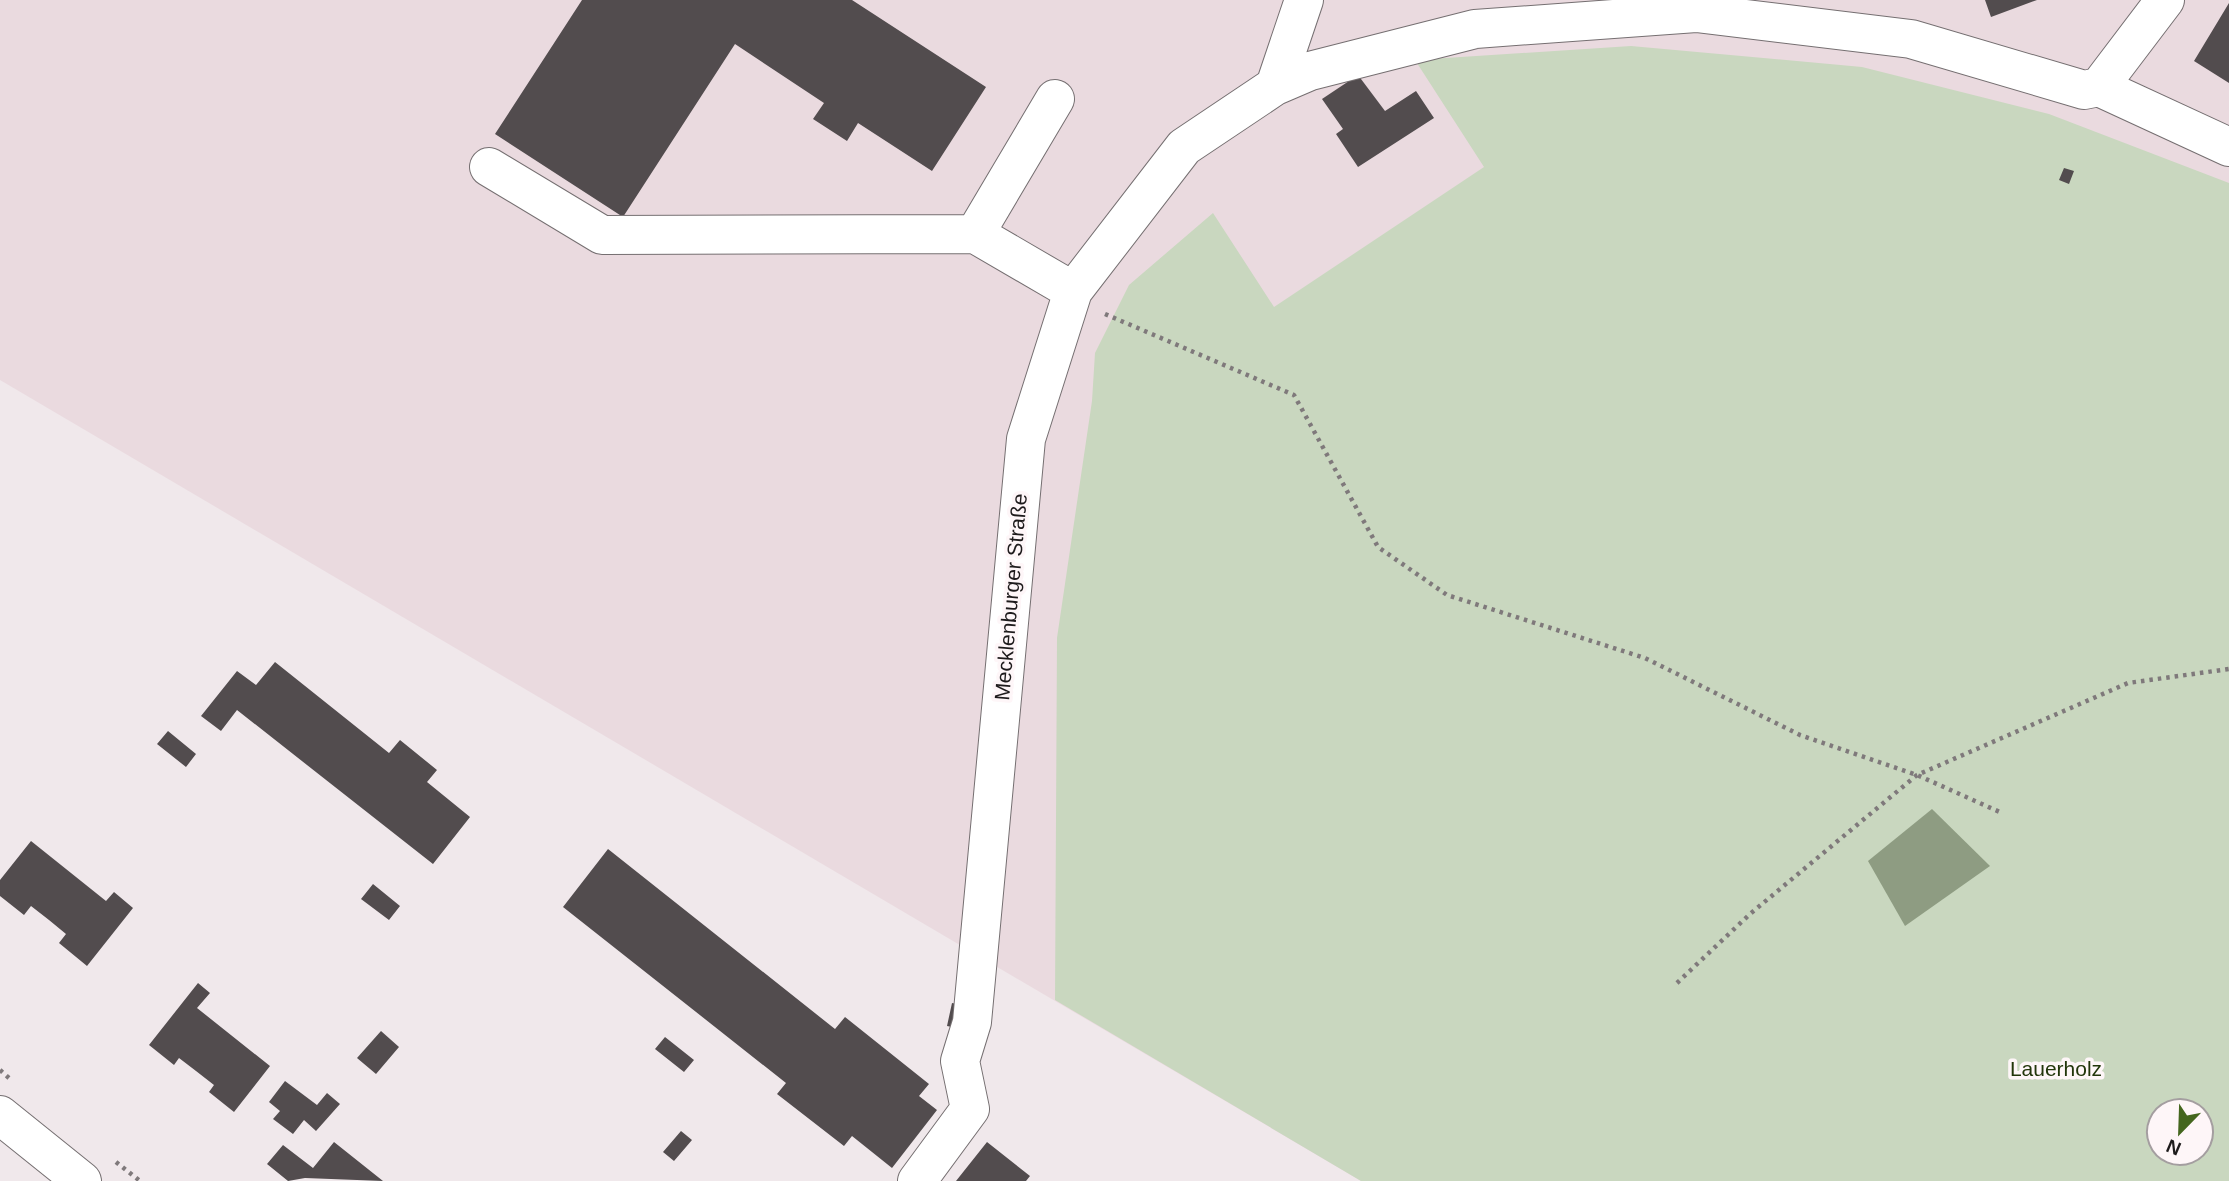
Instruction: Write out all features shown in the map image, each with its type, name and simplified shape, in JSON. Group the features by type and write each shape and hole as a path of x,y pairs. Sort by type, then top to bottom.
{"street":[{"path":"1275,86 1304,0"},
{"path":"2165,0 2099,87 2229,147"},
{"name":"Mecklenburger Straße","path":"917,1181 970,1109 960,1061 972,1021 1026,439 1073,291 1184,147 1275,86 1310,71 1475,29 1696,13 1911,39 2084,90 2099,87"},
{"path":"975,234 1055,99"},
{"path":"489,167 602,234 975,234 1073,291"},
{"path":"0,1115 82,1181"}],"path":[{"path":"1073,291 1100,312 1294,395 1378,547 1447,595 1645,658 1800,734 1917,775 2002,813"},
{"path":"1677,983 1750,914 1917,775 2128,683 2229,669"}],"shaded area":[{"path":"0,0 2229,0 2229,866 1361,1181 0,380"},
{"path":"1932,809 1990,866 1905,926 1868,861"}],"green space":[{"name":"Lauerholz","path":"1631,46 1862,67 2049,114 2229,183 2229,1181 1361,1181 1055,1000 1057,638 1092,401 1095,353 1129,285 1213,213 1274,307 1484,167 1415,60"}],"building":[{"path":"582,0 852,0 986,87 932,171 858,123 847,141 813,119 824,103 735,44 623,217 495,134"},
{"path":"1985,0 2037,0 1991,17"},
{"path":"2229,3 2229,83 2194,61"},
{"path":"1358,75 1385,111 1416,91 1434,118 1358,167 1336,134 1343,129 1322,99"},
{"path":"2064,168 2074,171 2069,184 2059,180"},
{"path":"275,662 389,753 400,740 437,770 427,782 470,817 433,864 237,710 221,731 201,716 237,671 256,685"},
{"path":"168,731 196,754 186,767 157,744"},
{"path":"31,841 106,901 114,892 133,908 87,966 59,943 66,934 49,920 31,906 24,915 0,896 0,880"},
{"path":"608,849 835,1029 845,1017 929,1084 919,1096 937,1110 892,1168 852,1136 844,1146 777,1094 786,1083 563,907"},
{"path":"373,884 400,906 389,920 361,899"},
{"path":"198,983 210,993 197,1008 270,1066 234,1112 209,1092 214,1085 179,1058 174,1065 149,1045"},
{"path":"952,1003 967,1006 962,1029 947,1026"},
{"path":"381,1031 399,1047 376,1074 357,1058"},
{"path":"665,1037 694,1060 684,1072 655,1049"},
{"path":"285,1081 317,1105 327,1093 340,1104 316,1131 304,1120 293,1134 273,1119 280,1111 269,1102"},
{"path":"681,1131 692,1140 674,1161 663,1152"},
{"path":"334,1142 383,1181 305,1178 288,1181 267,1164 283,1145 313,1168"},
{"path":"987,1142 1030,1176 1026,1181 956,1181"}]}
